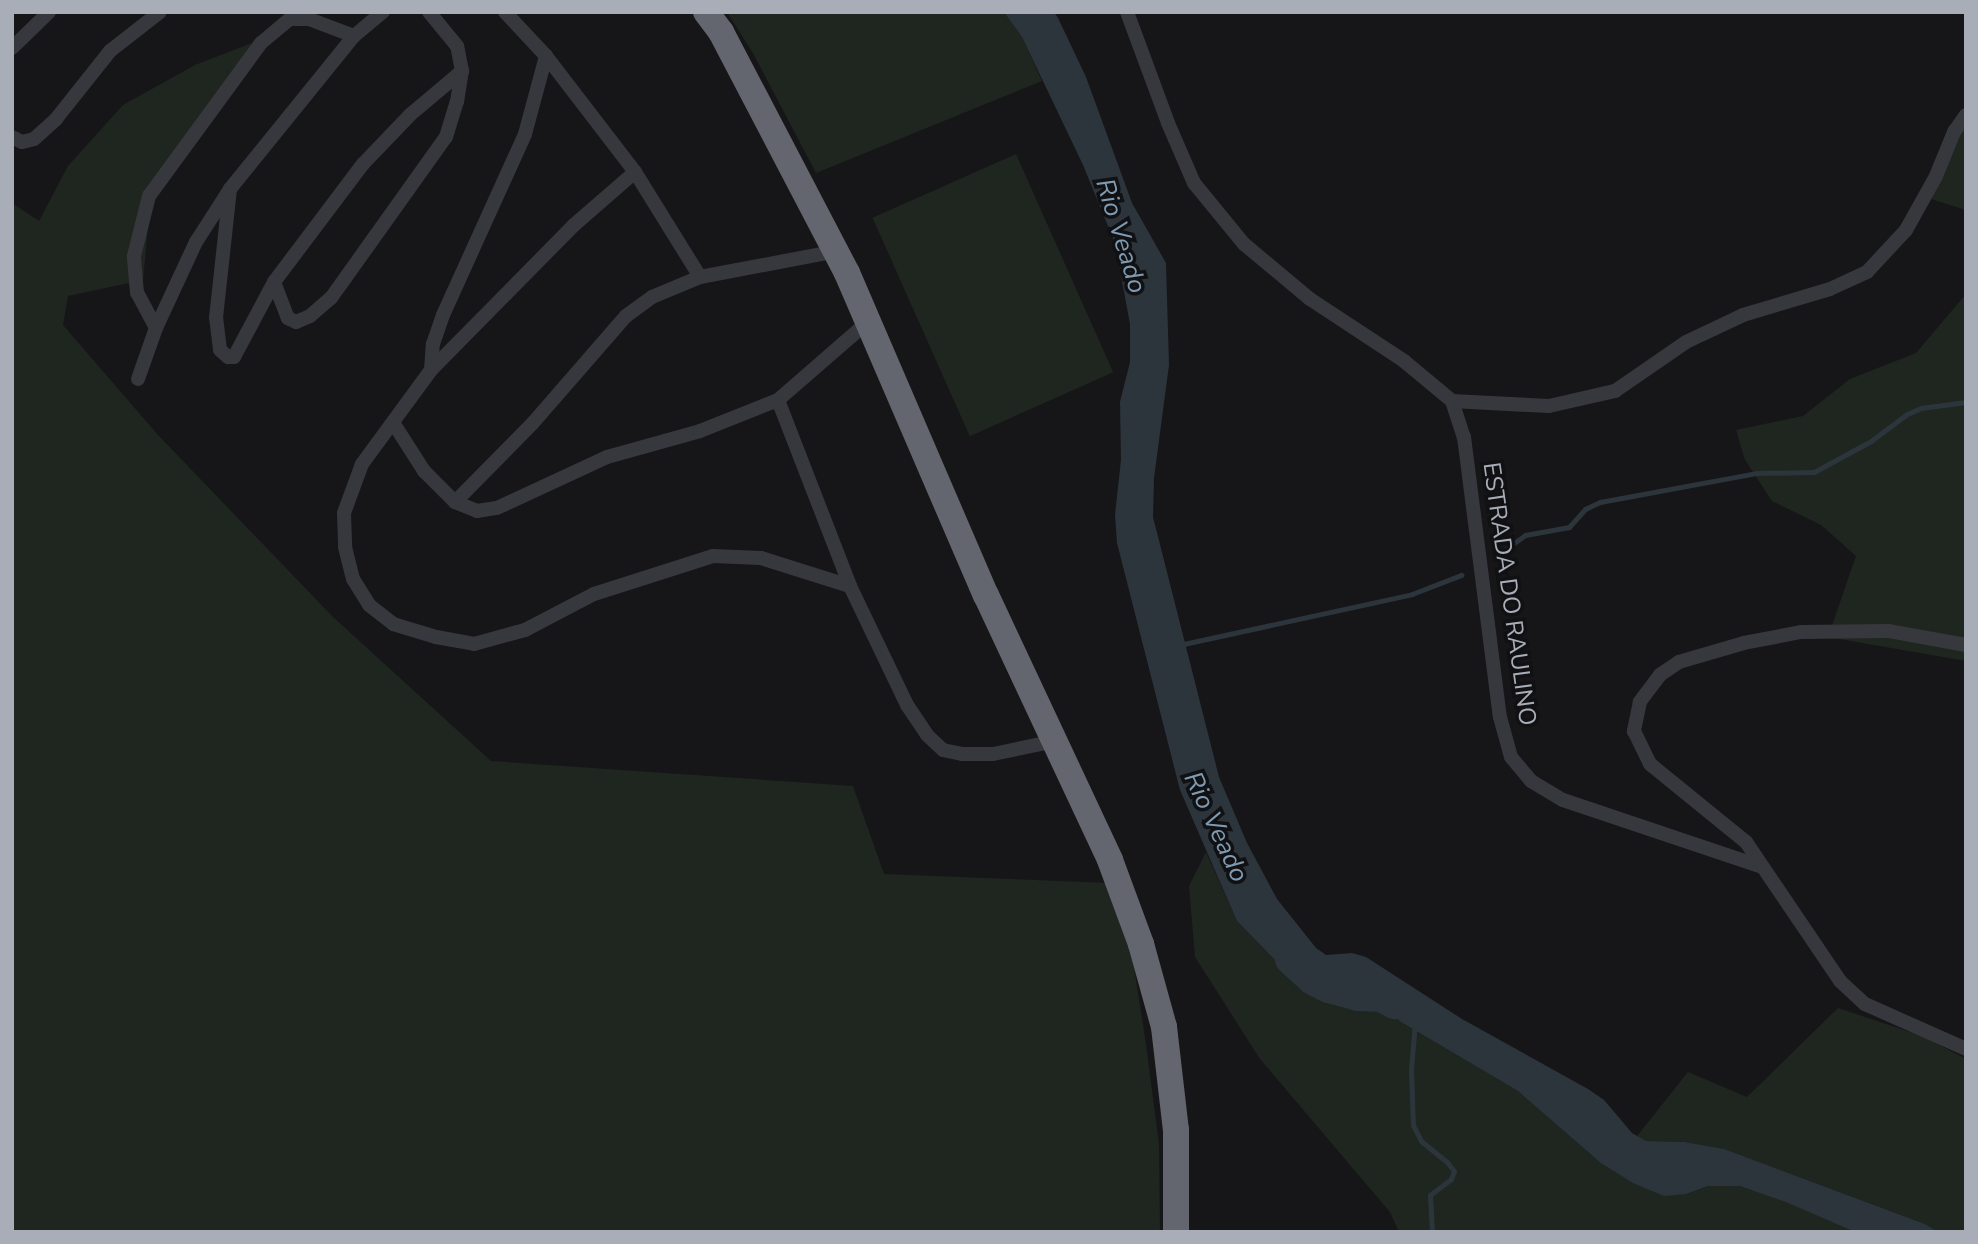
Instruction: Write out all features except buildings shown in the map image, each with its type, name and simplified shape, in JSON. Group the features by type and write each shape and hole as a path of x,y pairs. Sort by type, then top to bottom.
{"highway":[{"path":"706,12 721,32 837,251 986,595 1110,860 1141,944 1164,1027 1176,1130 1176,1232"}],"street":[{"path":"12,48 50,12"},
{"path":"12,138 22,142 34,138 56,120 110,51 160,12"},
{"path":"138,379 156,328 196,242 230,189 354,36 383,12"},
{"path":"274,282 288,318 296,322 310,316 331,298 446,137 457,102 461,71 457,46 429,12"},
{"path":"505,12 545,56 635,172 700,277"},
{"path":"1127,12 1168,123 1194,183 1244,244 1310,299 1405,361 1452,401 1549,406 1615,391 1686,342 1709,331 1743,315 1830,289 1867,272 1906,230 1936,176 1954,132 1966,115"},
{"path":"156,328 137,293 134,256 149,196 261,43 290,19 309,19 354,36"},
{"path":"431,370 433,344 443,315 525,134 545,56"},
{"path":"230,189 216,317 220,350 228,357 234,357 274,282 363,164 411,114 461,71"},
{"path":"635,172 574,225 431,370 394,425 362,464 344,513 345,547 353,579 369,605 393,624 436,637 474,644 525,630 594,594 713,556 761,558 850,586"},
{"path":"455,502 532,424 626,316 652,297 700,277 837,251"},
{"path":"394,425 424,471 455,502 477,511 497,508 607,457 700,431 778,400 869,321"},
{"path":"778,400 850,586 907,705 927,734 943,750 962,754 993,754 1055,741"},
{"name":"ESTRADA DO RAULINO","path":"1452,401 1464,437 1500,717 1511,757 1531,781 1563,800 1762,867"},
{"path":"1966,645 1889,631 1801,632 1744,643 1679,662 1660,675 1640,702 1634,731 1650,764 1746,842 1840,981 1865,1004 1966,1049"}],"shaded area":[{"path":"727,12 1004,12 1022,37 1042,81 816,173 754,55"},
{"path":"252,43 150,207 143,280 68,296 63,325 158,435 332,616 491,761 853,786 884,874 1111,883 1130,941 1146,1044 1159,1144 1160,1232 12,1232 12,203 39,221 68,166 123,105 195,65"},
{"path":"1966,112 1966,210 1931,199"},
{"path":"1016,154 1113,372 970,436 873,218"},
{"path":"1966,294 1966,661 1828,637 1856,556 1821,525 1772,501 1745,460 1736,430 1803,416 1850,379 1916,353"},
{"path":"1206,852 1237,921 1276,961 1299,978 1380,1004 1401,1022 1518,1091 1547,1113 1686,1194 1708,1186 1740,1186 1786,1201 1855,1232 1399,1232 1390,1212 1260,1059 1195,957 1189,886"},
{"path":"1838,1008 1922,1036 1966,1059 1966,1232 1938,1232 1925,1224 1723,1149 1685,1142 1646,1141 1637,1136 1688,1072 1747,1097"}],"water":[{"path":"1004,12 1054,12 1058,18 1086,77 1132,203 1166,263 1169,365 1154,478 1153,517 1219,777 1247,843 1277,899 1316,948 1326,955 1352,953 1366,957 1462,1019 1588,1089 1604,1100 1632,1133 1646,1141 1685,1142 1724,1149 1925,1224 1938,1232 1855,1232 1786,1202 1740,1186 1708,1186 1686,1194 1664,1196 1633,1183 1601,1163 1518,1091 1401,1022 1380,1004 1299,978 1276,961 1237,921 1180,790 1117,543 1115,515 1121,460 1120,402 1130,362 1130,324 1115,243 1083,165 1022,37"}],"waterway":[{"path":"1499,554 1525,535 1569,527 1585,509 1600,502 1757,473 1814,472 1871,441 1907,414 1921,408 1966,402"},
{"path":"1179,645 1412,594 1461,575"},
{"name":"Rio Veado","path":"1291,959 1313,979 1329,987 1358,995 1381,996 1395,1003"},
{"path":"1415,1022 1411,1069 1413,1125 1421,1141 1454,1171 1451,1179 1430,1195 1432,1232"}]}
